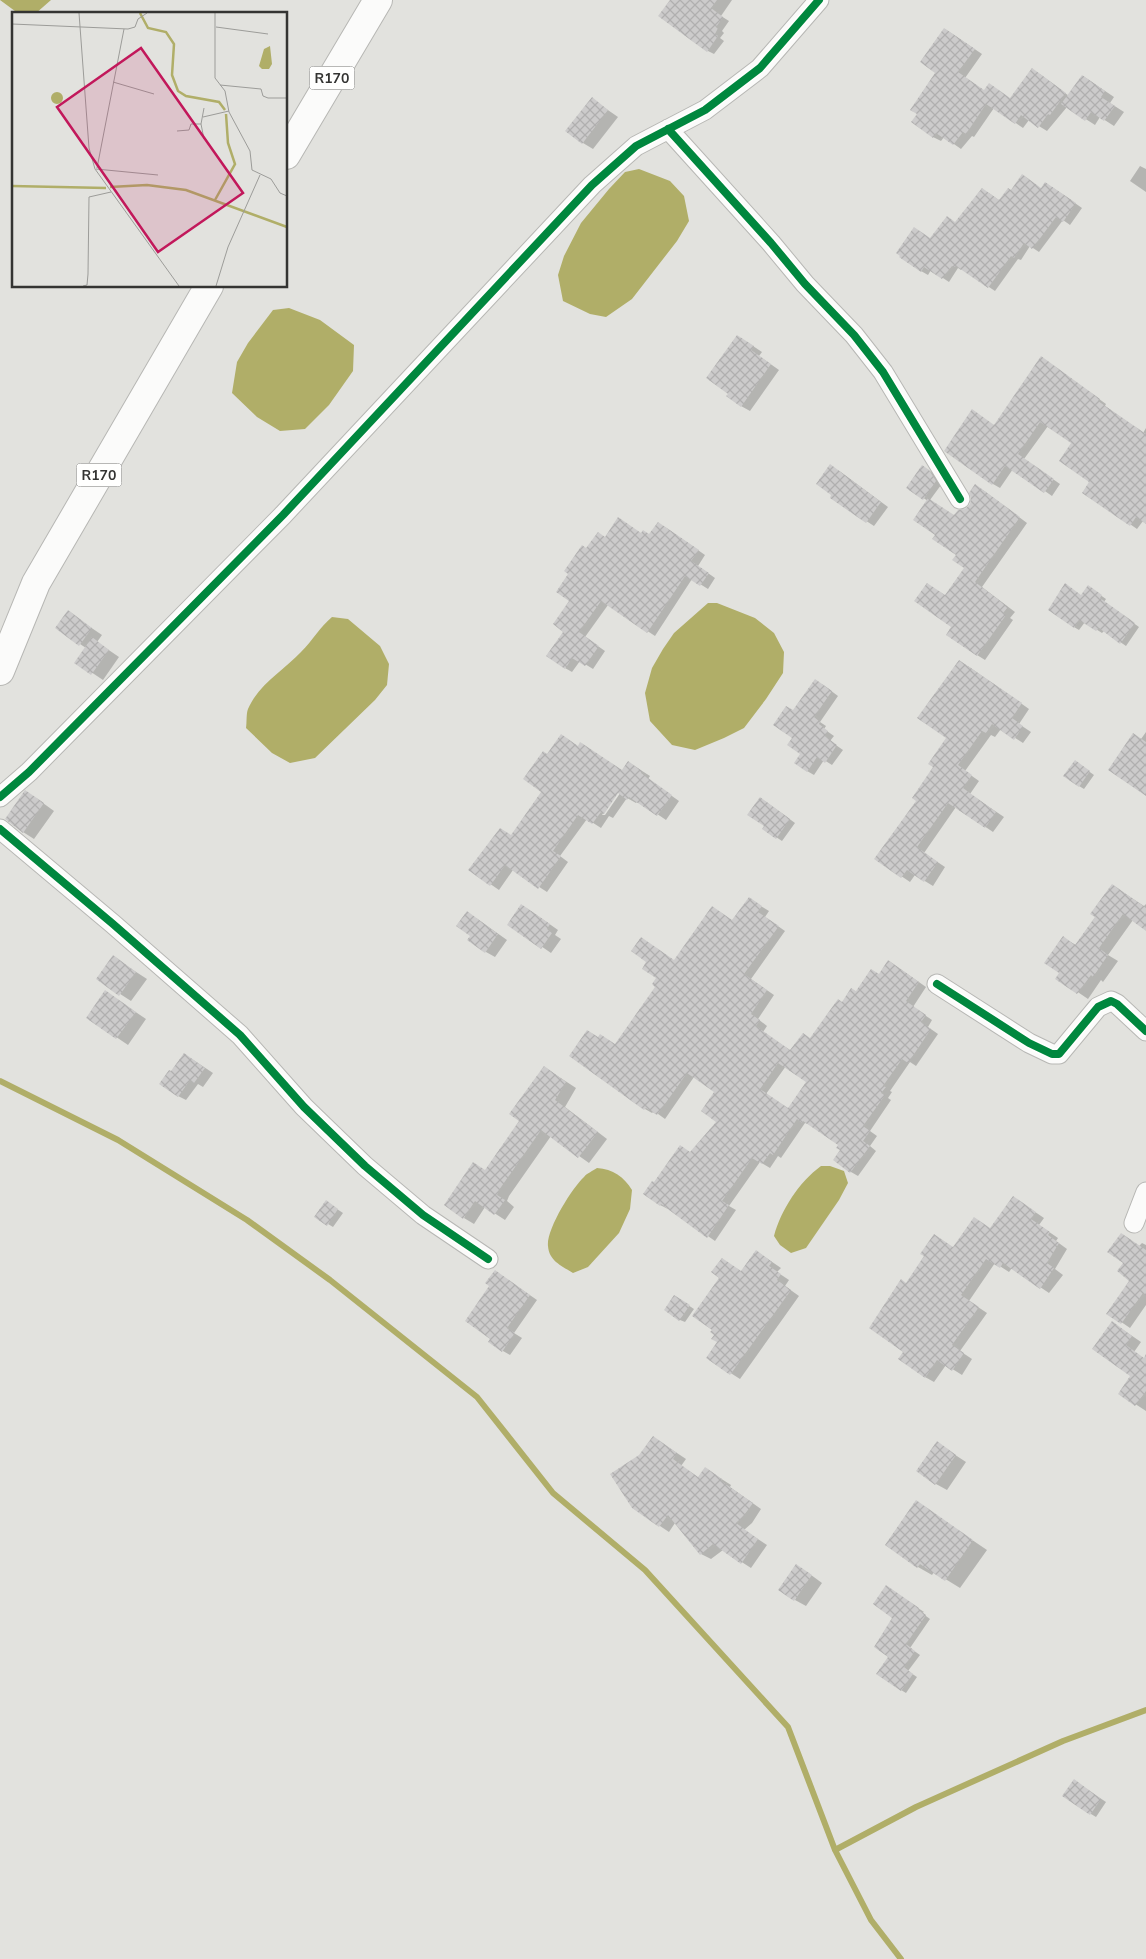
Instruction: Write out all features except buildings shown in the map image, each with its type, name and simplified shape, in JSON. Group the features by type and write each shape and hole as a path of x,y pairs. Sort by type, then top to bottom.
{"main road":[{"name":"R170","path":"288,152 378,0"},
{"name":"R170","path":"0,671 36,583 208,288"}],"street":[{"path":"0,797 29,772 283,516 592,185 636,146 706,110 760,68 818,0"},
{"path":"668,129 771,243 805,284 854,334 883,372 960,499"},
{"path":"0,829 113,924 240,1035 304,1107 365,1166 423,1215 488,1259"},
{"path":"937,984 1029,1043 1052,1054 1059,1054 1098,1007 1111,1001 1117,1004 1146,1031"},
{"path":"1134,1223 1146,1192"}],"shaded area":[{"path":"0,0 51,0 37,12 16,12"},
{"path":"639,169 670,181 684,196 689,221 677,241 632,299 606,317 590,314 563,301 558,275 564,256 581,223 609,189 625,172"},
{"path":"289,308 320,320 354,345 353,371 329,405 305,429 280,431 257,417 232,393 237,362 248,343 273,310"},
{"path":"708,603 717,603 755,618 774,633 784,652 783,673 744,728 695,750 672,745 650,721 645,693 652,668 674,633"},
{"path":"332,617 348,619 380,646 389,664 387,685 375,700 315,758 290,763 272,753 246,728 247,711 258,692 301,652"},
{"path":"821,1166 830,1166 844,1171 848,1183 839,1200 806,1248 791,1253 780,1245 774,1236 777,1226 798,1188"},
{"path":"597,1168 613,1172 629,1185 632,1190 630,1209 619,1233 588,1267 573,1273 553,1259 549,1251 548,1239 555,1220 573,1190 585,1176"}],"waterway":[{"path":"0,1081 118,1140 247,1220 330,1280 477,1397 553,1493 645,1570 788,1727 835,1850 871,1920 901,1959"},
{"path":"835,1850 916,1807 1063,1741 1146,1710"}],"cycle path":[{"path":"0,797 29,772 283,515 592,185 636,146 705,110 760,68 819,0"},
{"path":"668,129 771,243 805,284 854,335 883,372 960,499"},
{"path":"0,829 113,924 240,1035 304,1107 365,1166 423,1215 488,1259"},
{"path":"937,984 1029,1043 1052,1054 1059,1054 1098,1007 1111,1001 1117,1004 1146,1031"}]}
